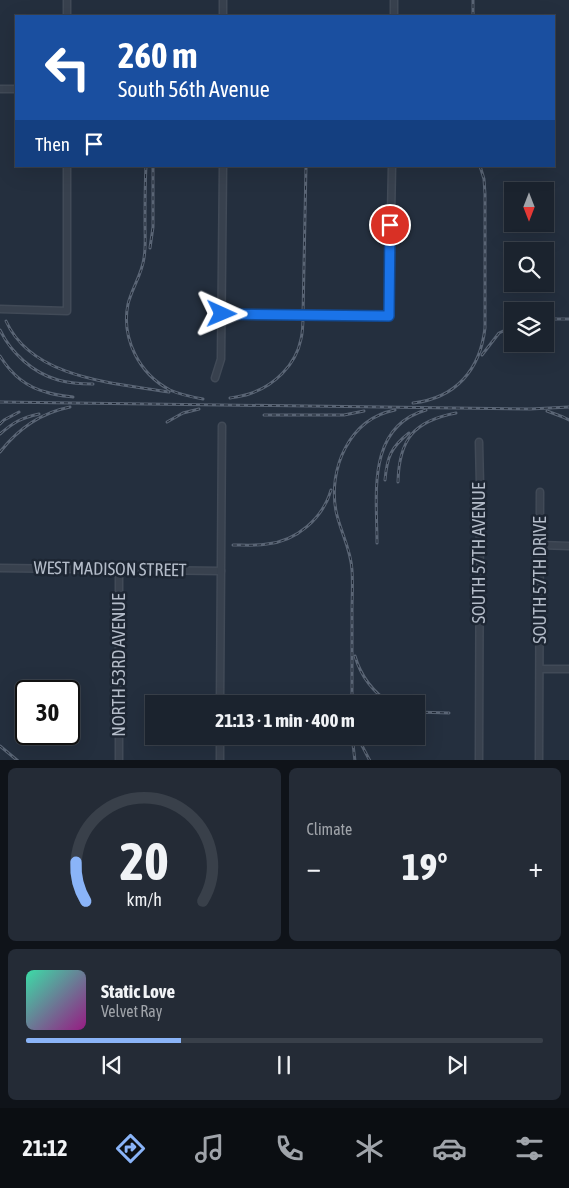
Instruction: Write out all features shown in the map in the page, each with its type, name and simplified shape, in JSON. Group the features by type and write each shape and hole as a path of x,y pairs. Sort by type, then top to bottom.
{"street":[{"path":"67,15 68,0"},
{"path":"223,0 223,15"},
{"path":"394,0 394,15"},
{"path":"0,89 15,89"},
{"path":"0,309 67,311 67,167"},
{"path":"216,378 221,359 223,167"},
{"path":"222,314 389,316 392,167"},
{"path":"220,695 222,426"},
{"name":"SOUTH 57TH AVENUE","path":"479,442 479,760"},
{"name":"SOUTH 57TH DRIVE","path":"539,760 540,492"},
{"path":"540,545 569,546"},
{"name":"WEST MADISON STREET","path":"0,568 221,571"},
{"name":"NORTH 53RD AVENUE","path":"119,569 119,760"},
{"path":"540,669 569,669"},
{"path":"220,745 220,760"}],"railway":[{"path":"473,0 473,15"},
{"path":"146,167 145,254 128,304 127,330 135,354 149,375 170,390 203,399"},
{"path":"150,248 153,227 153,167"},
{"path":"230,398 247,395 267,386 275,380 289,366 302,336 306,167"},
{"path":"413,403 442,395 453,388 471,369 478,357 482,343 485,328 485,194 484,179 480,167"},
{"path":"554,319 569,319"},
{"path":"6,321 18,340 35,355 55,367 101,381 169,392"},
{"path":"0,330 10,347 24,361 40,372 62,381 93,384"},
{"path":"482,355 499,333 504,331"},
{"path":"0,356 14,374 32,387 52,394 73,397"},
{"path":"0,402 530,409 569,407"},
{"path":"0,452 14,436 30,423 49,413 70,407"},
{"path":"167,422 183,413 199,409"},
{"path":"352,695 352,570 350,555 336,511 335,479 345,448 354,435 365,424 379,415 395,410"},
{"path":"377,543 377,484 379,465 384,447 393,431 407,419 426,410"},
{"path":"264,415 344,415 364,411"},
{"path":"547,411 569,420"},
{"path":"0,424 19,412"},
{"path":"398,482 402,454 412,434 429,421 456,413"},
{"path":"0,434 18,421 39,414"},
{"path":"385,480 391,453 409,433"},
{"path":"233,545 278,542 298,533 315,519 322,510 331,490"},
{"path":"355,656 368,683 380,695"},
{"path":"425,712 449,713"},
{"path":"353,745 355,760"},
{"path":"362,745 369,760"},
{"path":"0,746 17,760"}],"route":[{"path":"222,314 389,316 390,225"}]}
